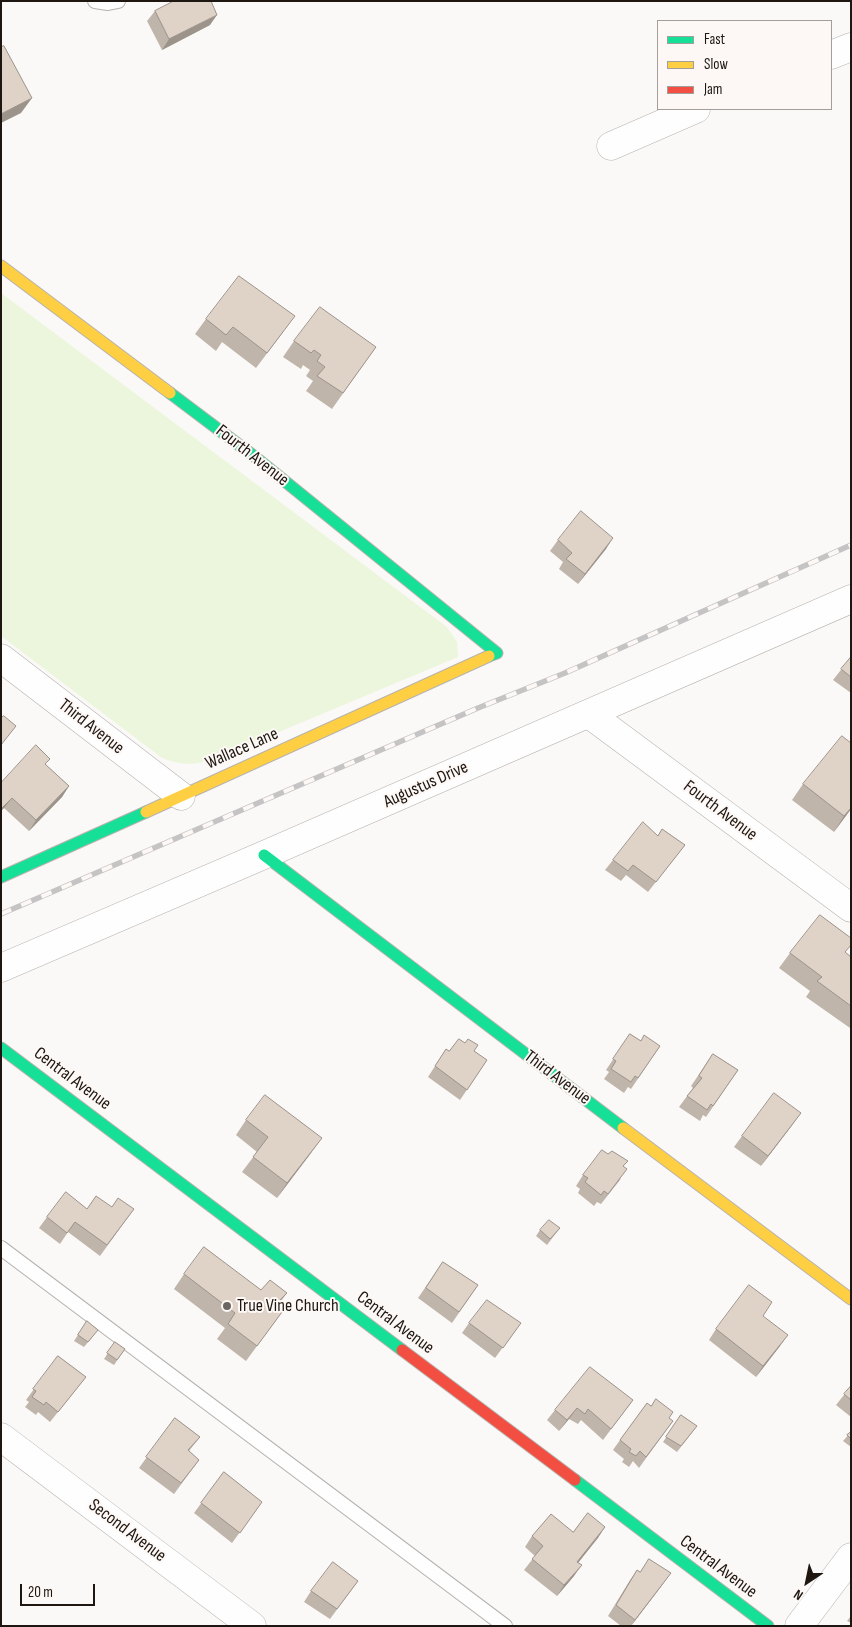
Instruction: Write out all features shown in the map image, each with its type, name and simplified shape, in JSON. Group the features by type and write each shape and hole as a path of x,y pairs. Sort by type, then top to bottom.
{"street":[{"path":"832,55 851,47"},
{"path":"611,146 694,110"},
{"name":"Fourth Avenue","path":"1,266 255,457 497,653"},
{"name":"Augustus Drive","path":"1,968 264,856 851,599"},
{"name":"Wallace Lane","path":"1,877 497,653"},
{"name":"Third Avenue","path":"1,658 181,796"},
{"name":"Fourth Avenue","path":"590,714 851,908"},
{"name":"Third Avenue","path":"264,856 851,1299"},
{"name":"Central Avenue","path":"1,1048 768,1626"},
{"name":"Second Avenue","path":"1,1437 252,1626"},
{"path":"799,1626 851,1557"}],"lane":[{"path":"95,1 108,3 118,1"},
{"path":"1,1248 505,1626"}],"green space":[{"path":"1,293 447,627 457,642 458,657 224,755 200,763 187,764 162,758 1,636"}],"building":[{"path":"174,1 211,1 217,15 169,39 155,11"},
{"path":"4,46 32,98 1,114 1,47"},
{"path":"239,276 295,316 267,353 233,327 226,335 206,319"},
{"path":"320,307 376,347 343,393 317,376 325,367 317,361 321,355 314,350 311,353 294,341"},
{"path":"581,511 613,538 585,574 566,559 572,553 558,540"},
{"path":"851,657 851,677 841,669"},
{"path":"4,716 16,726 1,745 1,718"},
{"path":"842,736 851,743 851,808 844,816 803,784"},
{"path":"36,745 50,759 45,764 69,786 36,820 12,798 1,807 1,783"},
{"path":"643,822 658,836 662,829 685,845 656,882 633,865 628,871 613,860"},
{"path":"820,915 851,938 851,945 845,952 851,957 851,1006 817,981 822,977 790,953"},
{"path":"630,1034 641,1041 644,1035 660,1046 638,1078 635,1076 631,1082 611,1069 616,1061 613,1059"},
{"path":"459,1039 465,1043 468,1039 478,1045 474,1051 487,1060 467,1090 435,1066 446,1049 449,1051"},
{"path":"713,1054 738,1070 713,1106 711,1104 707,1110 687,1096 702,1078 699,1076"},
{"path":"774,1093 801,1113 768,1156 742,1136"},
{"path":"265,1095 322,1138 287,1183 253,1157 268,1137 246,1120"},
{"path":"602,1150 608,1154 612,1151 628,1161 623,1166 627,1169 608,1194 604,1191 601,1195 585,1182 588,1178 583,1175"},
{"path":"66,1192 87,1209 96,1196 112,1207 118,1198 134,1209 107,1245 75,1222 67,1233 47,1217"},
{"path":"549,1220 560,1228 550,1239 540,1230"},
{"path":"204,1247 261,1290 270,1280 287,1293 277,1303 285,1308 257,1346 228,1324 235,1313 184,1274"},
{"path":"443,1262 478,1285 459,1312 426,1288"},
{"path":"749,1285 772,1302 763,1316 788,1335 763,1366 716,1329"},
{"path":"487,1300 521,1323 503,1348 469,1323"},
{"path":"87,1321 98,1330 88,1342 78,1335"},
{"path":"115,1342 125,1349 117,1360 107,1353"},
{"path":"58,1356 86,1377 58,1412 46,1402 44,1405 32,1397 36,1391 33,1389"},
{"path":"590,1367 633,1400 611,1429 588,1409 585,1414 577,1408 567,1420 555,1410"},
{"path":"851,1386 851,1400 844,1394"},
{"path":"656,1399 673,1412 669,1418 673,1421 646,1457 640,1451 636,1456 629,1452 631,1449 620,1440 647,1403 651,1406"},
{"path":"681,1415 697,1426 681,1446 666,1437"},
{"path":"175,1418 200,1437 188,1450 199,1460 181,1483 146,1457"},
{"path":"224,1472 262,1502 240,1533 201,1503"},
{"path":"588,1513 605,1527 577,1562 582,1565 564,1585 532,1559 543,1546 532,1536 551,1514 573,1532"},
{"path":"649,1559 671,1573 635,1620 616,1605 637,1570 640,1572"},
{"path":"333,1562 358,1581 337,1609 311,1591"}],"railway":[{"path":"1,914 478,708 565,673 851,545"}],"traffic: fast":[{"path":"170,393 255,457 497,653 489,656"},
{"path":"1,877 146,812"},
{"path":"264,855 623,1128"},
{"path":"1,1048 402,1350"},
{"path":"575,1480 768,1626"}],"traffic: slow":[{"path":"1,266 170,393"},
{"path":"146,812 489,656"},
{"path":"623,1128 851,1299"}],"traffic: jam":[{"path":"402,1350 575,1480"}],"place":[{"name":"True Vine Church","path":"227,1306"}]}
